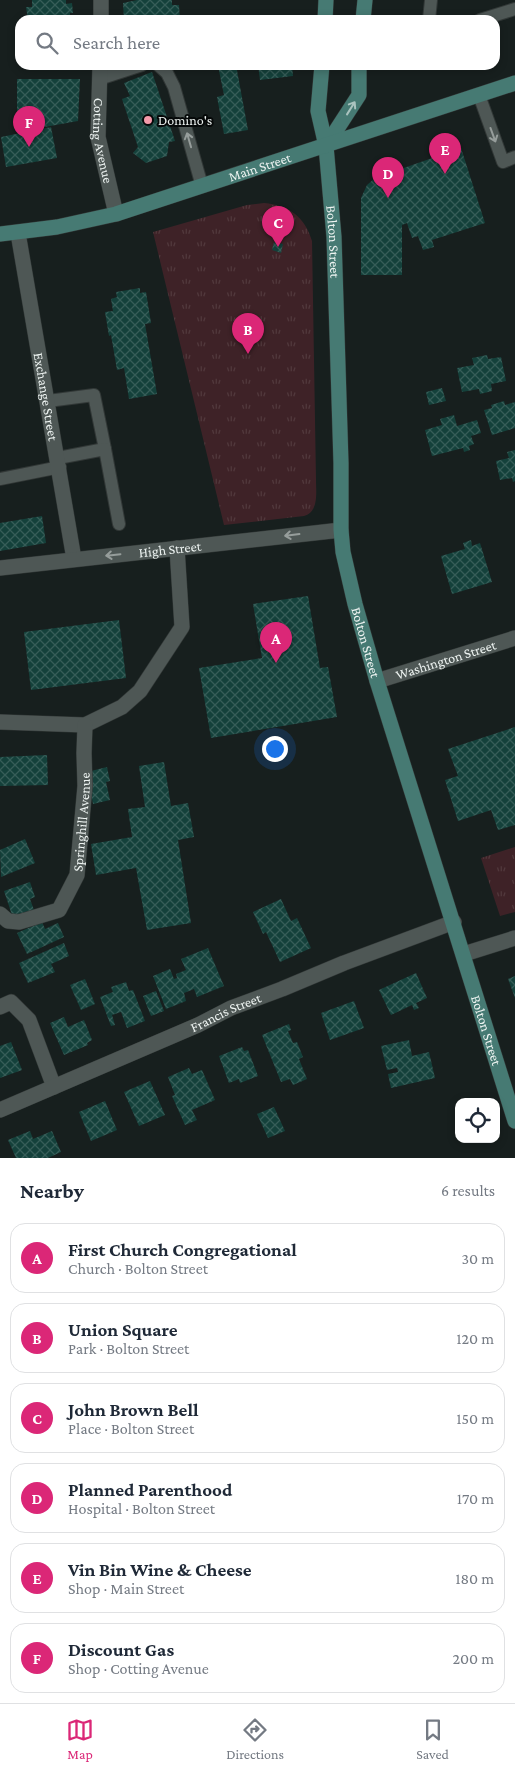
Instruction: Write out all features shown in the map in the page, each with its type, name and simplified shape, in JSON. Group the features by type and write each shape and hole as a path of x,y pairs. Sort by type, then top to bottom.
{"main road":[{"path":"325,15 326,0"},
{"path":"364,15 365,0"},
{"name":"Bolton Street","path":"322,70 318,111 326,146 334,238 342,552 377,681 515,1121"},
{"path":"326,146 359,95 359,70"},
{"name":"Main Street","path":"0,234 18,233 116,214 515,84"}],"street":[{"path":"101,0 101,15"},
{"name":"Cotting Avenue","path":"99,72 98,137 116,214"},
{"name":"Exchange Street","path":"18,233 59,462 74,560"},
{"name":"High Street","path":"0,568 341,530"},
{"path":"0,722 85,725 122,707 140,691 182,627 177,548"},
{"name":"Washington Street","path":"377,681 515,638"},
{"name":"Springhill Avenue","path":"0,914 8,921 19,922 59,910 77,875 84,786 85,725"},
{"name":"Francis Street","path":"0,1110 198,1025 231,1008 454,922"},
{"path":"464,954 515,938"},
{"path":"0,1007 11,1002 29,1020 54,1087"}],"lane":[{"path":"430,15 431,0"},
{"path":"498,15 515,10"},
{"path":"164,70 174,87 202,186"},
{"path":"479,96 503,162 515,157"},
{"path":"48,401 94,395 119,524"},
{"path":"0,479 105,449"}],"green space":[{"path":"264,203 281,206 295,214 305,225 312,241 316,501 309,514 304,516 224,525 153,232 247,205"},
{"path":"515,847 515,912 500,916 481,858"}],"building":[{"path":"32,0 66,0 66,4 72,3 73,13 70,13 70,15 27,15 26,7 32,7"},
{"path":"137,0 172,0 172,5 179,5 180,15 124,15 123,3"},
{"path":"219,70 237,70 248,130 224,134 217,97 224,95"},
{"path":"259,70 292,70 293,76 260,80"},
{"name":"Domino's","path":"152,72 175,141 169,142 167,156 146,163 133,153 138,147 122,99 130,96 124,83"},
{"path":"17,79 80,79 78,121 17,132"},
{"path":"51,127 57,158 6,167 1,137"},
{"path":"461,148 485,223 432,240 434,247 423,250 418,236 412,238 407,223 402,225 402,275 361,275 361,198 367,185 375,178"},
{"path":"274,242 283,244 281,253 272,250"},
{"path":"140,288 140,293 146,292 151,323 145,324 157,394 129,399 124,368 117,370 105,312 113,311 111,299 117,297 116,292"},
{"path":"487,355 488,359 501,357 506,381 491,384 492,391 480,394 479,389 462,392 457,368 474,365 472,358"},
{"path":"442,388 446,401 429,405 426,392"},
{"path":"504,401 505,405 515,402 515,428 492,435 484,410 492,408 491,405"},
{"path":"454,415 457,426 477,420 481,433 471,436 474,444 469,446 470,450 464,452 463,448 432,456 425,430 442,425 440,419"},
{"path":"515,450 515,481 513,482 512,478 500,480 496,461 509,458 507,452"},
{"path":"42,516 46,543 0,551 0,523"},
{"path":"471,540 472,546 480,543 492,582 452,594 441,556 465,549 463,543"},
{"path":"308,596 320,668 328,667 337,717 211,738 199,668 262,658 253,604"},
{"path":"119,620 126,678 31,690 24,632"},
{"path":"515,727 515,825 498,830 491,810 458,821 445,780 458,776 448,749"},
{"path":"47,755 48,785 0,786 0,757"},
{"path":"164,762 171,806 188,803 194,837 178,840 191,923 147,930 136,868 96,875 91,844 132,837 128,809 145,807 139,766"},
{"path":"107,767 110,781 106,782 110,800 93,804 87,772"},
{"path":"25,839 35,863 1,877 0,850"},
{"path":"30,882 35,897 30,899 34,910 13,918 4,891"},
{"path":"281,899 291,921 297,918 311,948 280,962 266,932 263,934 253,912"},
{"path":"42,922 45,929 58,923 64,937 27,954 17,933"},
{"path":"64,943 69,956 51,964 55,972 28,983 19,963"},
{"path":"208,948 224,986 197,997 194,989 184,993 186,1001 166,1009 153,976 170,969 174,979 177,978 176,974 186,970 181,959"},
{"path":"416,973 427,998 416,1003 419,1008 414,1010 412,1005 391,1015 379,990"},
{"path":"515,976 515,998 508,979"},
{"path":"85,979 95,1004 81,1010 70,985"},
{"path":"126,982 129,991 133,990 145,1021 127,1028 121,1012 112,1015 115,1025 111,1026 100,997 113,992 111,987"},
{"path":"156,991 164,1011 151,1016 143,996"},
{"path":"354,1001 364,1028 330,1040 321,1013"},
{"path":"64,1017 68,1027 84,1020 92,1040 87,1043 88,1045 64,1055 50,1023"},
{"path":"289,1024 291,1030 288,1031 293,1043 297,1042 303,1057 299,1059 307,1079 293,1085 290,1079 281,1082 262,1035"},
{"path":"409,1040 412,1056 429,1052 435,1078 391,1088 388,1074 398,1072 397,1068 387,1070 381,1046"},
{"path":"11,1042 22,1070 0,1078 0,1046"},
{"path":"242,1047 244,1051 248,1050 258,1076 240,1083 239,1079 229,1083 219,1056"},
{"path":"189,1068 192,1074 202,1070 215,1100 192,1110 197,1120 185,1125 172,1096 175,1095 168,1077"},
{"path":"150,1081 165,1115 139,1126 124,1092"},
{"path":"105,1101 117,1130 91,1141 79,1112"},
{"path":"274,1107 285,1131 268,1138 257,1114"},
{"path":"30,1131 33,1139 52,1131 61,1152 48,1158 16,1158 8,1140"}],"place":[{"name":"Domino's","path":"148,120"},
{"name":"Discount Gas","path":"29,147"},
{"name":"Vin Bin Wine & Cheese","path":"445,174"},
{"name":"Planned Parenthood","path":"388,198"},
{"name":"John Brown Bell","path":"278,247"},
{"name":"Union Square","path":"248,354"},
{"name":"First Church Congregational","path":"276,663"}]}
